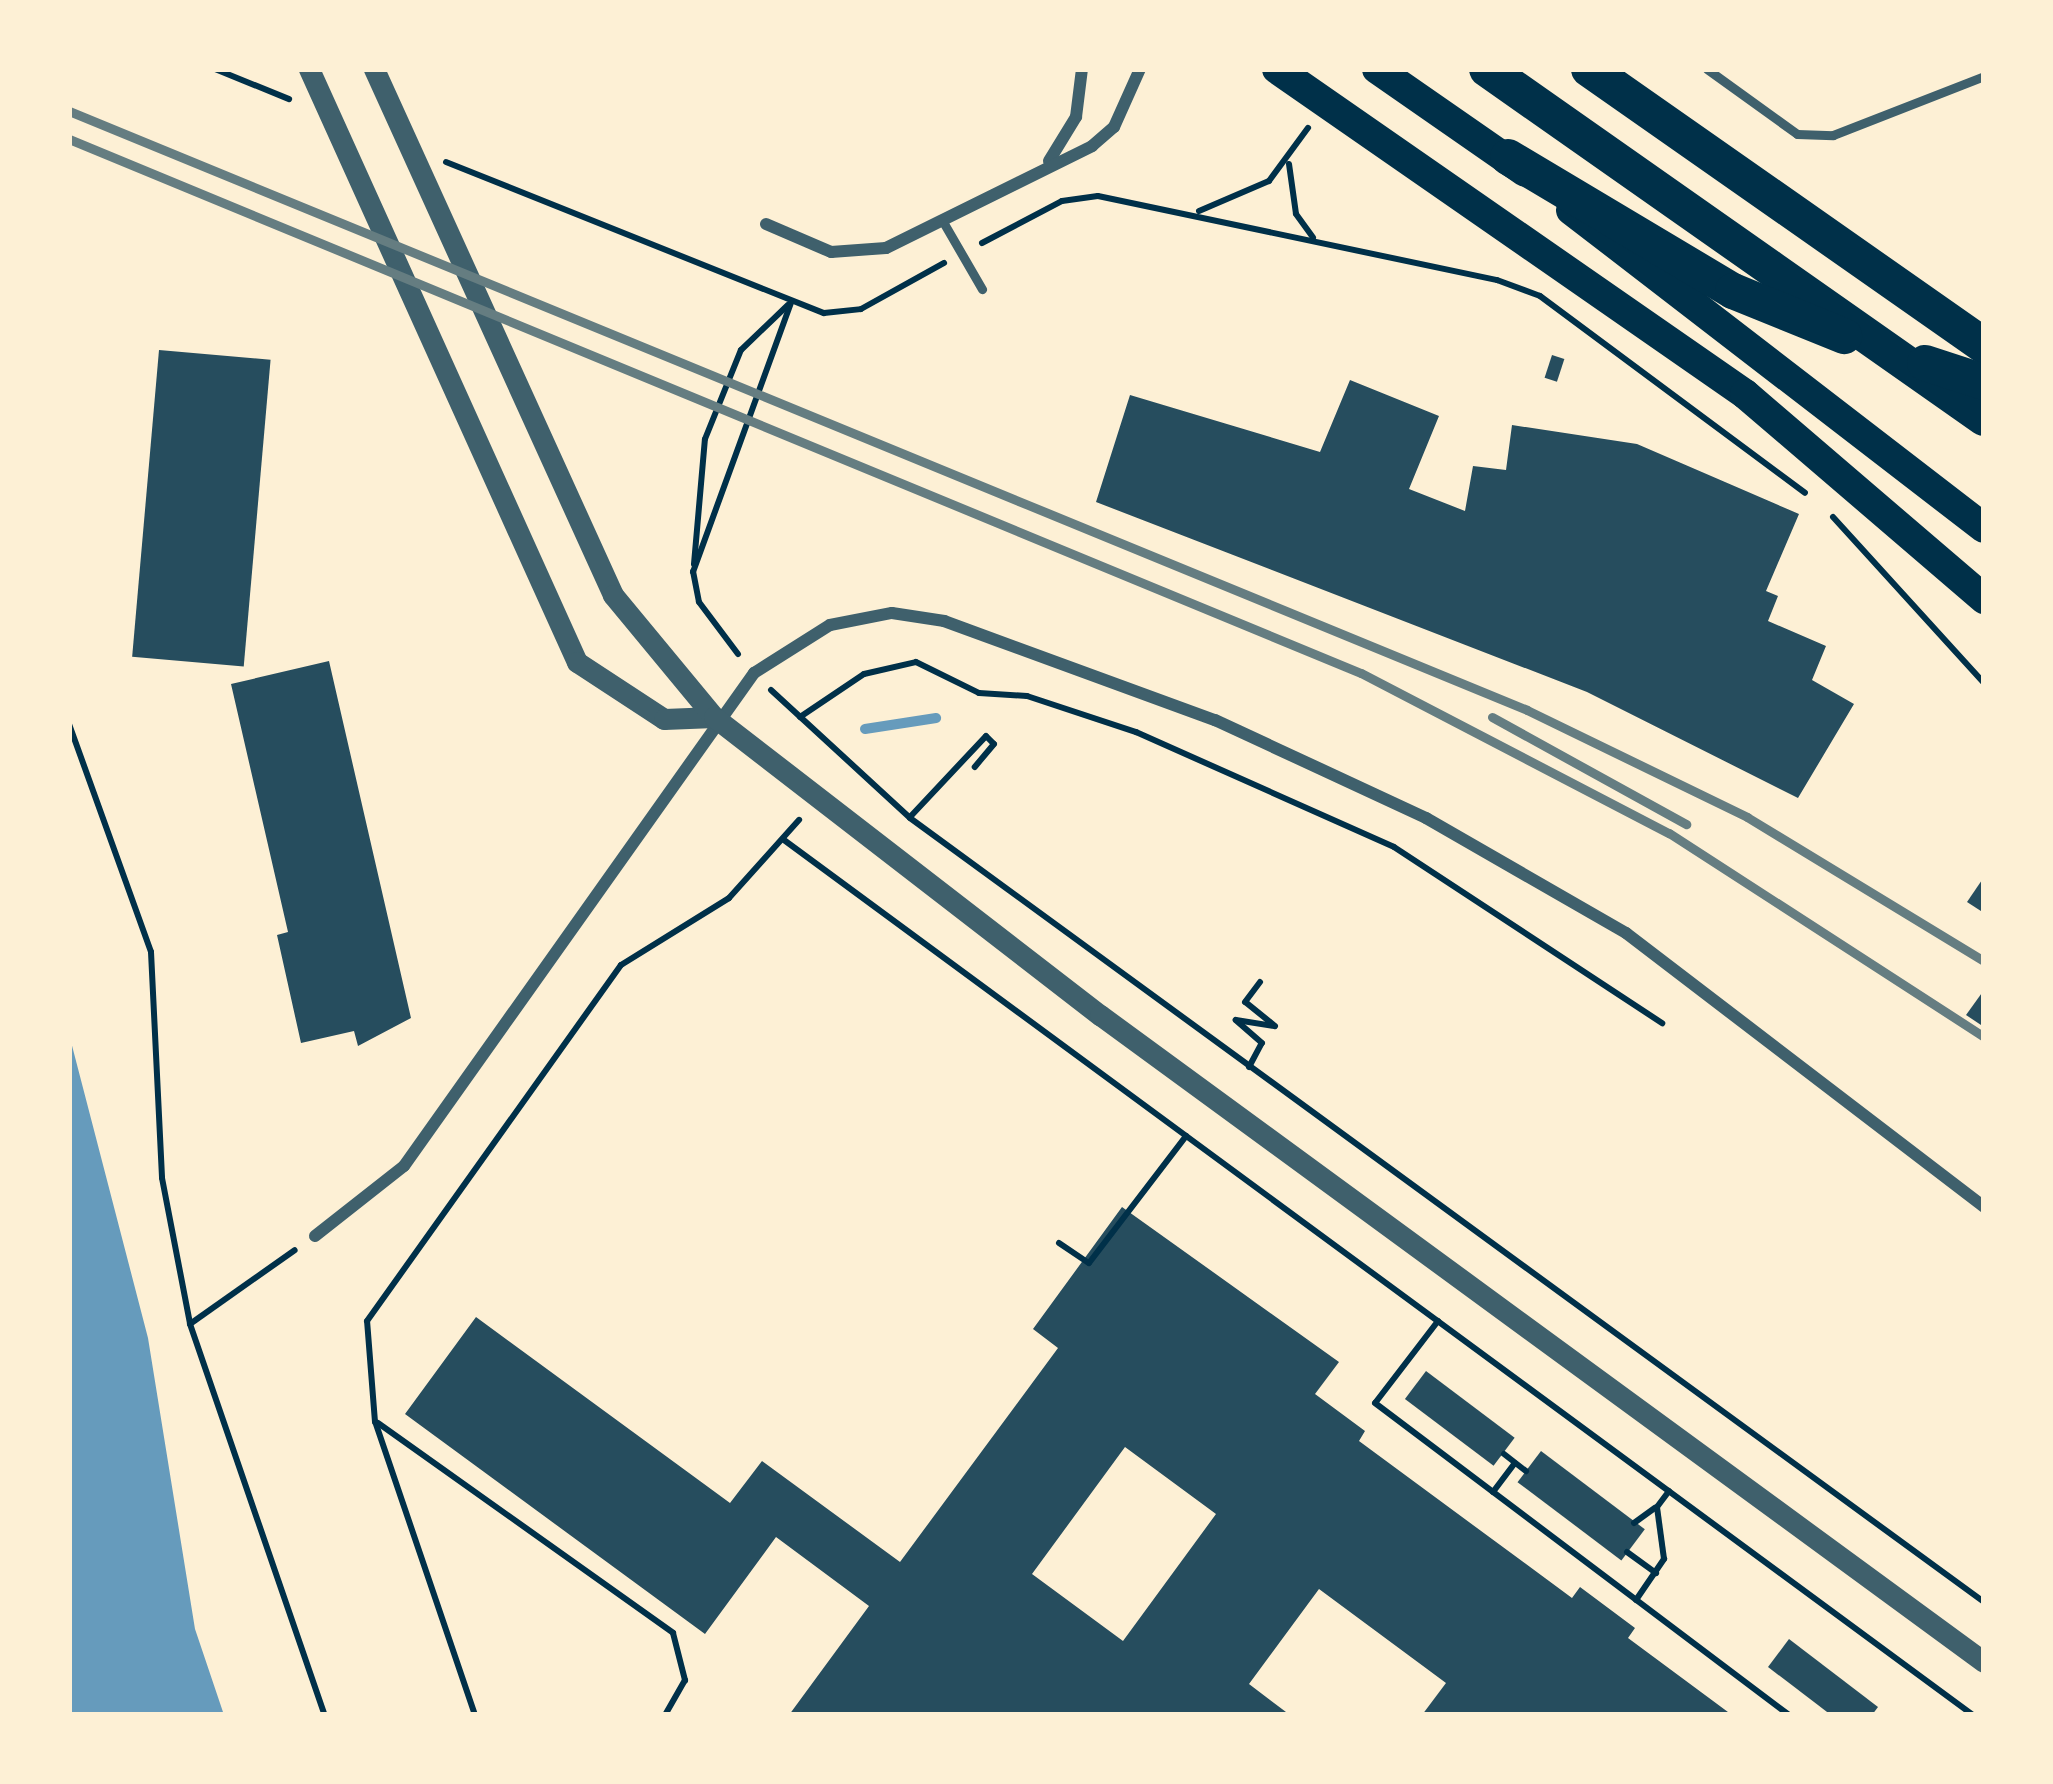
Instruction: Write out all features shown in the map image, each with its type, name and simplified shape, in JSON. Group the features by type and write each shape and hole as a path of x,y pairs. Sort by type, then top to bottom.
{"highway":[{"path":"1487,69 1984,418"},
{"path":"1589,69 1984,346"},
{"path":"1508,158 1529,160 1733,290 1984,382"}],"main road":[{"path":"1277,69 1745,394 1984,599"},
{"path":"1377,69 1508,158 1984,528"}],"street":[{"path":"309,69 578,662 664,718 714,717"},
{"path":"374,69 613,595 714,717 815,798 1984,1662"},
{"path":"1048,162 1076,117 1082,69"},
{"path":"766,224 852,254 942,220 1114,127 1140,69"},
{"path":"315,1236 404,1166 472,1077 714,717 754,673 830,625 892,614 944,621 1215,720 1426,818 1626,933 1984,1208"}],"lane":[{"path":"1707,69 1797,134 1833,135 1984,76"},
{"path":"942,220 982,290"}],"path":[{"path":"215,69 301,104"},
{"path":"1196,212 1289,164 1308,128"},
{"path":"430,155 791,303 860,309 1062,200 1196,212 1540,296 1820,504 1984,683"},
{"path":"1289,164 1296,214 1313,237"},
{"path":"693,572 791,303"},
{"path":"791,303 741,350 705,439 693,572 716,631 754,673 798,719 910,818 1984,1601"},
{"path":"798,719 864,674 916,662 979,693 1028,696 1136,732 1394,847 1662,1024"},
{"path":"69,724 151,952 162,1178 190,1324 325,1715"},
{"path":"910,818 986,736 994,745 975,767"},
{"path":"475,1715 375,1422 367,1321 621,965 729,898 784,840 843,759"},
{"path":"784,840 1973,1715"},
{"path":"1250,1067 1262,1043 1236,1020 1276,1026 1245,1002 1260,982"},
{"path":"1059,1243 1089,1263 1186,1136"},
{"path":"190,1324 315,1236"},
{"path":"1438,1322 1376,1403 1789,1715"},
{"path":"375,1422 673,1633 685,1680 665,1715"},
{"path":"1504,1454 1526,1471"},
{"path":"1493,1492 1515,1463"},
{"path":"1634,1523 1657,1508 1669,1491"},
{"path":"1636,1600 1656,1574 1657,1508"},
{"path":"1627,1552 1656,1574"}],"water":[{"path":"69,1034 148,1338 195,1629 224,1715 69,1715"}],"building":[{"path":"159,350 271,360 244,667 132,657"},
{"path":"1552,355 1564,359 1557,382 1545,378"},
{"path":"1350,380 1439,416 1409,489 1465,511 1473,466 1506,470 1512,425 1637,444 1799,514 1766,591 1778,596 1768,621 1826,646 1812,680 1854,704 1798,798 1587,692 1096,502 1130,395 1320,452"},
{"path":"329,661 411,1018 358,1046 354,1031 301,1043 277,935 288,932 231,684"},
{"path":"1984,877 1984,913 1967,902"},
{"path":"1984,990 1984,1027 1966,1015"},
{"path":"1122,1207 1339,1362 1315,1394 1365,1431 1359,1441 1572,1598 1580,1587 1635,1628 1628,1638 1732,1715 1422,1715 1446,1683 1319,1589 1249,1684 1290,1715 789,1715 869,1606 776,1537 705,1634 405,1414 476,1317 730,1503 762,1461 900,1562 1058,1348 1033,1329","holes":["1125,1447 1216,1514 1123,1641 1032,1574"]},
{"path":"1426,1371 1515,1438 1494,1466 1405,1399"},
{"path":"1541,1451 1645,1529 1621,1560 1518,1482"},
{"path":"1789,1639 1878,1707 1872,1715 1831,1715 1768,1667"}],"waterway":[{"path":"865,729 936,718"}],"railway":[{"path":"69,111 1527,710 1747,817 1984,961"},
{"path":"69,139 1361,673 1669,833 1984,1037"},
{"path":"1492,717 1686,824"}]}
